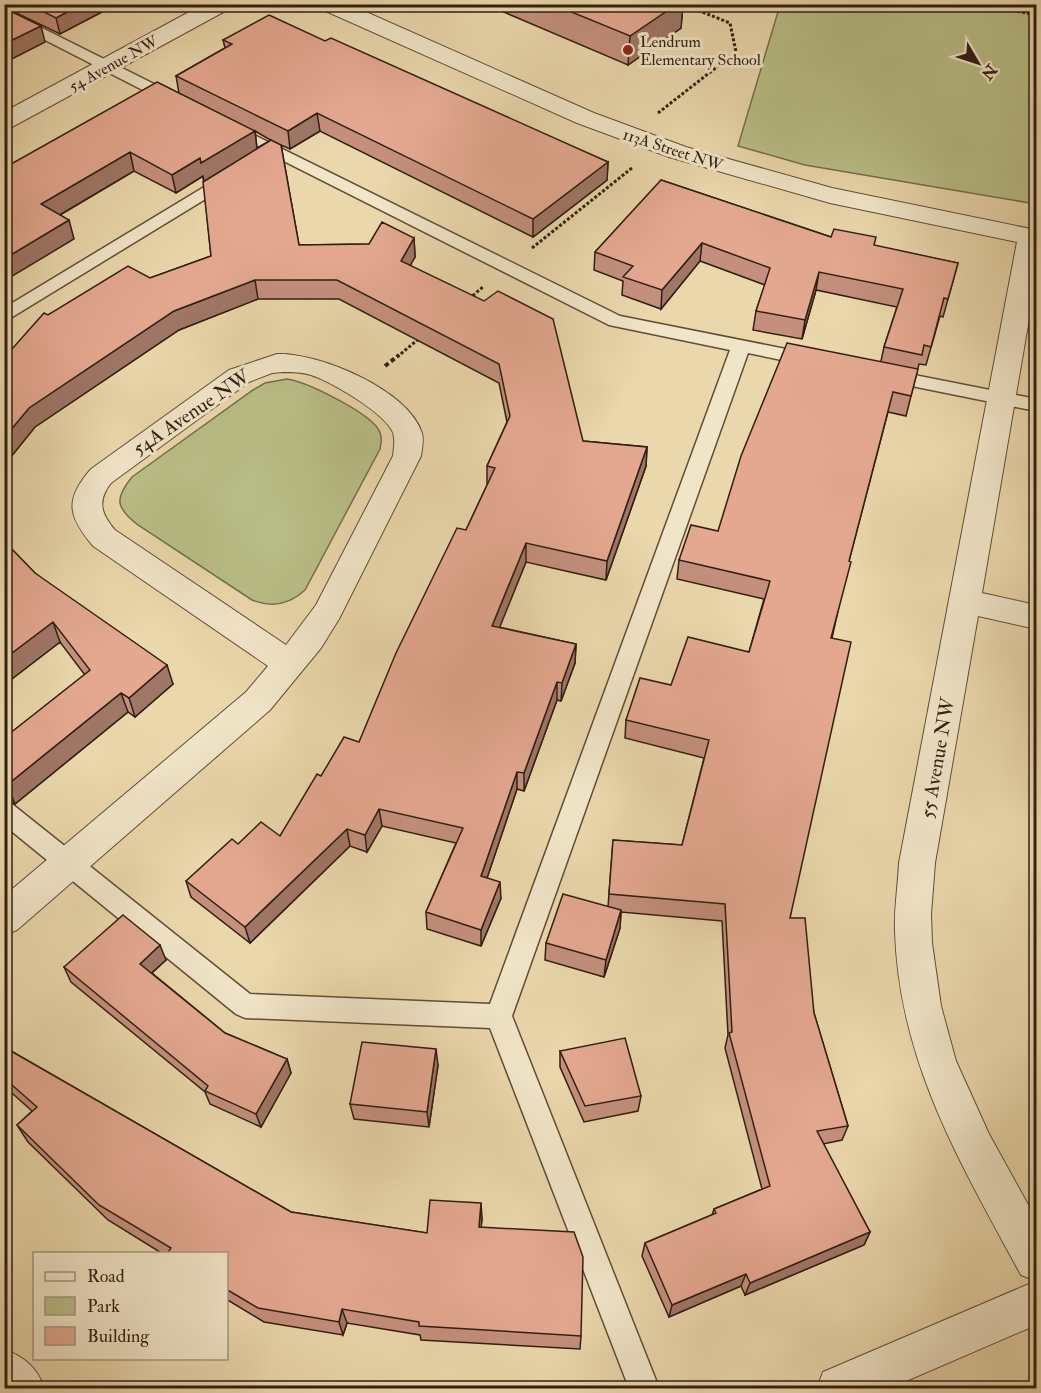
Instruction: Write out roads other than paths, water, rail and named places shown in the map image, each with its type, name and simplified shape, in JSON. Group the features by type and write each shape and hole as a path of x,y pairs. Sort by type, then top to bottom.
{"street":[{"name":"54 Avenue NW","path":"4,122 221,4"},
{"name":"113A Street NW","path":"328,4 629,136 717,164 805,188 939,220 1034,237"},
{"name":"55 Avenue NW","path":"1034,237 1001,398 917,863 913,929 919,986 927,1030 952,1101 979,1156 1036,1260"},
{"name":"54A Avenue NW","path":"4,920 258,701 290,664 310,639 328,611 407,456 407,429 383,405 322,370 303,364 281,363 259,367 239,376 115,464 91,488 86,503 90,522 104,538 290,664"},
{"path":"965,601 1036,617"},
{"path":"839,1389 1036,1303"},
{"path":"4,1371 22,1389"}],"lane":[{"path":"4,13 190,108"},
{"path":"211,118 615,321 834,365"},
{"path":"4,316 274,149"},
{"path":"644,1389 500,1016 741,346"},
{"path":"868,372 1036,405"},
{"path":"4,811 245,1006 500,1016"}],"place":[{"name":"Lendrum Elementary School","path":"628,50"}]}
